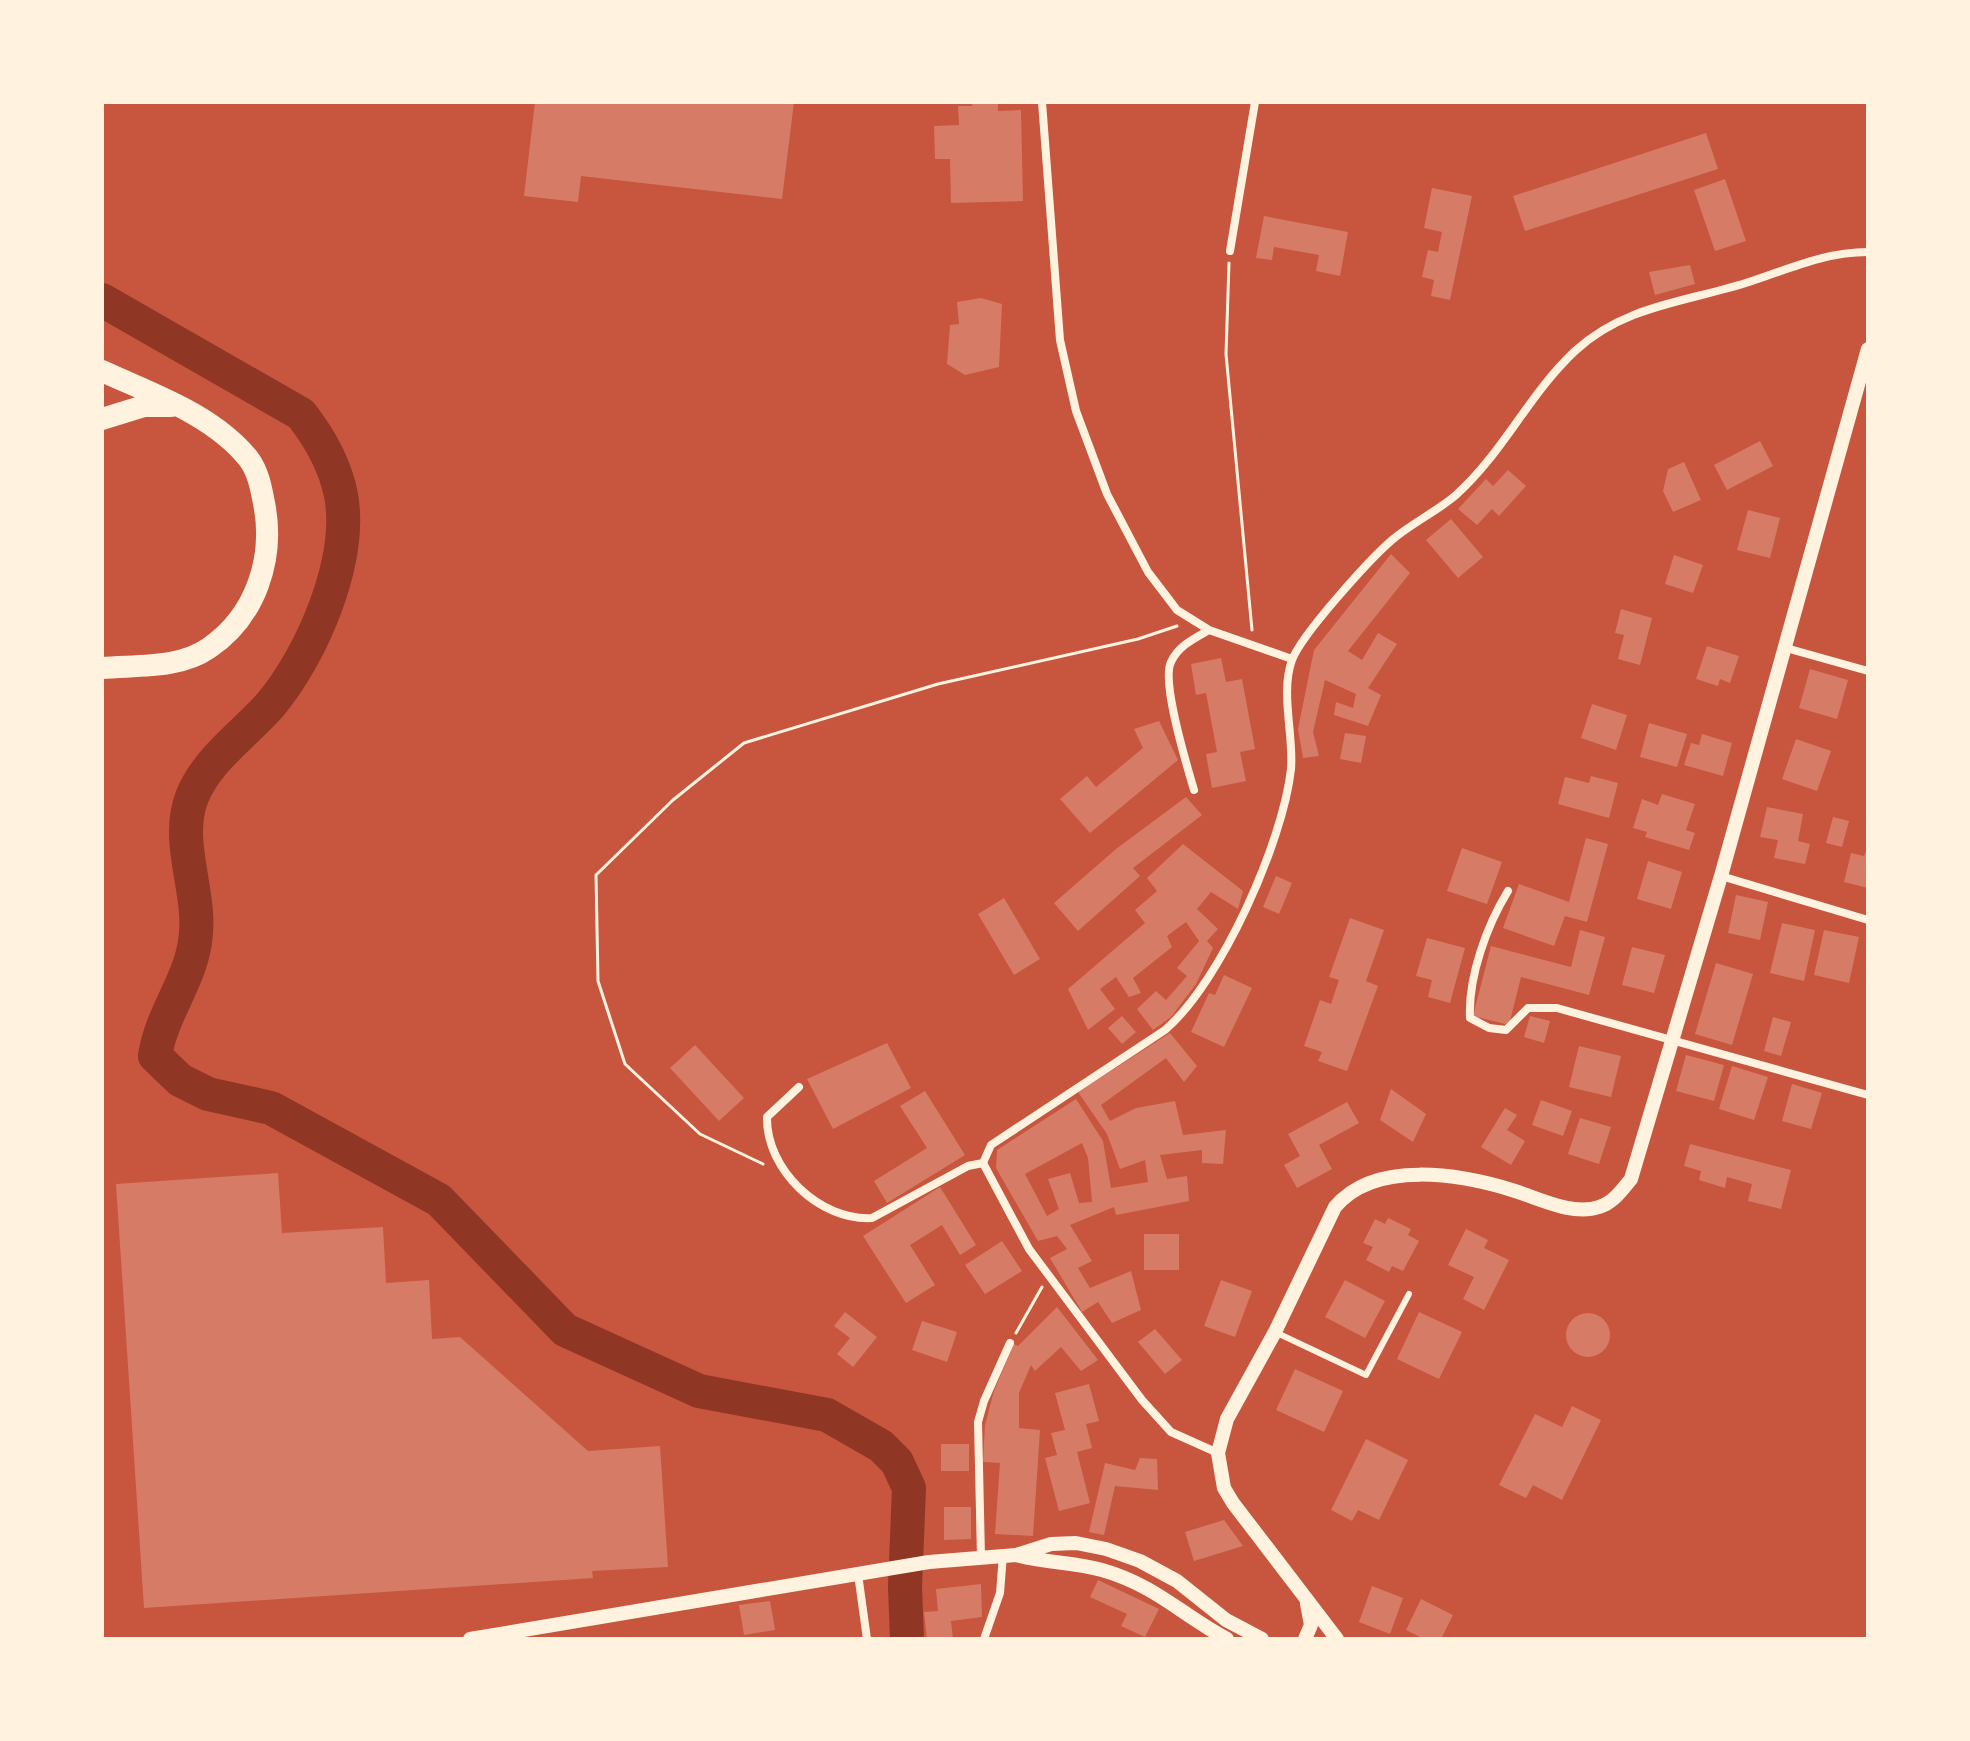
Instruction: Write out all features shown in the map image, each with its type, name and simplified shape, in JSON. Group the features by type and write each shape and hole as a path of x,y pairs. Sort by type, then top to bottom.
{"highway":[{"path":"102,371 202,419 249,459 260,481 269,527 264,566 246,612 209,649 180,662 102,668"},
{"path":"102,419 144,406 177,406"}],"street":[{"path":"1042,102 1057,313 1076,411 1107,494 1133,547 1162,592 1192,622 1292,659"},
{"path":"1230,251 1255,102"},
{"path":"983,1163 991,1145 1165,1030 1188,1011 1203,989 1274,848 1291,766 1289,672 1292,659 1379,553 1392,540 1445,504 1479,471 1547,381 1593,336 1649,306 1751,282 1832,255 1868,252"},
{"path":"1336,1639 1224,1488 1218,1453 1227,1419 1275,1332 1335,1207 1347,1192 1364,1182 1402,1176 1470,1180 1581,1210 1601,1207 1618,1196 1631,1179 1721,876 1868,349"},
{"path":"1194,790 1170,690 1169,663 1185,644 1209,630"},
{"path":"1786,648 1868,671"},
{"path":"1721,876 1868,920"},
{"path":"1508,891 1493,915 1470,996 1470,1018 1474,1022 1506,1030 1528,1008 1557,1008 1672,1043 1868,1095"},
{"path":"799,1087 767,1117 767,1132 775,1154 792,1178 820,1207 856,1219 872,1218 968,1166 983,1163"},
{"path":"983,1163 1029,1249 1142,1400 1171,1432 1218,1453"},
{"path":"981,1557 978,1422 1010,1343"},
{"path":"470,1639 929,1562 1010,1555 1051,1544 1106,1549 1177,1581 1226,1620 1262,1639"},
{"path":"984,1639 1010,1555"},
{"path":"1010,1555 1046,1563 1101,1569 1166,1597 1227,1639"},
{"path":"858,1574 867,1639"},
{"path":"1305,1639 1311,1625 1306,1599"}],"lane":[{"path":"1275,1332 1366,1375 1409,1294"}],"path":[{"path":"1230,251 1226,354 1253,645"},
{"path":"792,1178 700,1134 625,1064 598,981 596,875 673,800 744,743 938,684 1138,639 1192,622"},
{"path":"1010,1343 1049,1276"}],"building":[{"path":"535,102 794,102 782,199 581,176 578,202 524,196"},
{"path":"972,102 998,102 998,111 1021,110 1023,201 951,203 950,159 935,159 934,126 959,125 958,106 972,106"},
{"path":"1706,133 1718,169 1525,231 1513,196"},
{"path":"1725,179 1746,241 1715,251 1694,190"},
{"path":"1432,188 1472,196 1450,300 1431,296 1434,280 1422,277 1428,250 1438,252 1442,232 1424,228"},
{"path":"1264,216 1348,232 1340,276 1316,271 1319,255 1274,247 1272,260 1256,258"},
{"path":"1690,265 1695,284 1655,295 1649,272"},
{"path":"981,298 1002,304 999,367 965,375 947,364 950,325 959,324 957,302"},
{"path":"1760,441 1773,466 1727,490 1714,465"},
{"path":"1684,462 1701,500 1673,512 1663,491 1668,469"},
{"path":"1508,470 1526,486 1499,516 1492,509 1477,525 1458,509 1486,479 1493,486"},
{"path":"1748,510 1780,518 1770,558 1737,550"},
{"path":"1451,519 1483,557 1458,578 1426,540"},
{"path":"1391,554 1410,573 1348,651 1362,660 1378,633 1397,644 1368,688 1381,695 1368,726 1334,715 1336,702 1353,708 1356,694 1325,680 1313,732 1319,756 1303,758 1298,729 1314,650"},
{"path":"1674,555 1703,565 1693,593 1665,584"},
{"path":"1621,609 1652,618 1640,665 1618,659 1624,635 1615,633"},
{"path":"1707,646 1739,656 1730,683 1720,679 1718,686 1696,679"},
{"path":"1221,658 1226,682 1242,679 1255,749 1240,752 1246,781 1212,788 1206,754 1217,752 1206,693 1196,695 1191,664"},
{"path":"1810,669 1848,680 1837,719 1799,708"},
{"path":"1592,704 1627,715 1616,750 1581,738"},
{"path":"1159,721 1178,760 1090,833 1060,799 1087,776 1096,787 1143,748 1134,729"},
{"path":"1649,723 1687,734 1677,767 1640,757"},
{"path":"1345,733 1366,736 1361,763 1340,759"},
{"path":"1702,734 1732,743 1723,776 1684,765 1691,743 1699,745"},
{"path":"1796,739 1831,751 1817,791 1782,779"},
{"path":"1591,776 1618,783 1609,818 1558,804 1565,777 1589,783"},
{"path":"1662,794 1695,804 1686,830 1695,833 1689,850 1645,837 1647,832 1633,828 1642,799 1658,805"},
{"path":"1186,797 1202,815 1133,868 1140,876 1078,931 1054,903 1116,849"},
{"path":"1767,807 1803,814 1798,841 1810,844 1805,864 1774,858 1778,840 1760,837"},
{"path":"1833,817 1849,821 1842,847 1826,843"},
{"path":"1586,838 1608,844 1587,922 1565,916 1554,946 1503,928 1519,884 1569,902"},
{"path":"1183,844 1243,891 1238,909 1211,892 1197,909 1218,929 1207,941 1213,948 1196,984 1171,1017 1153,1030 1137,1009 1156,991 1166,1000 1187,976 1177,968 1199,941 1186,922 1167,936 1172,947 1133,978 1141,993 1129,997 1116,977 1100,989 1115,1009 1088,1030 1068,989 1145,923 1135,910 1157,891 1147,878"},
{"path":"1868,845 1868,888 1844,882 1851,853 1864,856"},
{"path":"1462,848 1502,862 1487,904 1447,891"},
{"path":"1648,861 1682,872 1671,909 1637,899"},
{"path":"1276,876 1292,883 1279,914 1263,907"},
{"path":"1736,895 1768,902 1760,940 1728,933"},
{"path":"1004,898 1040,959 1014,975 978,914"},
{"path":"1350,918 1384,930 1366,981 1378,986 1347,1071 1318,1061 1322,1052 1304,1046 1320,1000 1331,1004 1339,980 1329,977"},
{"path":"1782,923 1815,930 1804,981 1770,973"},
{"path":"1580,930 1605,937 1589,995 1521,977 1509,1025 1473,1016 1491,946 1571,967"},
{"path":"1824,930 1859,937 1849,983 1814,975"},
{"path":"1427,938 1465,948 1450,1003 1428,997 1432,980 1416,976"},
{"path":"1632,947 1665,955 1654,993 1622,985"},
{"path":"1716,963 1753,974 1732,1045 1695,1034"},
{"path":"1224,975 1252,988 1224,1047 1191,1032 1209,993 1215,995"},
{"path":"1122,1016 1136,1032 1122,1044 1108,1028"},
{"path":"1530,1016 1550,1021 1544,1043 1524,1037"},
{"path":"1773,1017 1791,1022 1781,1056 1764,1051"},
{"path":"1170,1033 1197,1066 1184,1082 1166,1058 1101,1105 1110,1121 1136,1108 1175,1101 1183,1135 1226,1130 1223,1164 1202,1163 1202,1150 1160,1155 1167,1179 1187,1176 1189,1201 1116,1215 1114,1207 1070,1225 1092,1261 1078,1268 1090,1288 1131,1271 1141,1310 1112,1323 1098,1302 1082,1312 1050,1258 1067,1249 1057,1236 1038,1241 996,1168 997,1150 1076,1099 1103,1141 1111,1188 1148,1182 1145,1160 1120,1169 1107,1134 1078,1092","holes":["1082,1143 1088,1158 1092,1202 1079,1203 1070,1173 1048,1179 1059,1209 1047,1216 1025,1174"]},
{"path":"887,1043 911,1088 833,1129 807,1079"},
{"path":"695,1045 744,1098 719,1121 670,1068"},
{"path":"1579,1046 1621,1056 1611,1097 1569,1087"},
{"path":"1686,1055 1724,1065 1714,1101 1676,1091"},
{"path":"1732,1066 1768,1077 1754,1120 1719,1109"},
{"path":"1792,1084 1822,1093 1811,1129 1782,1121"},
{"path":"1391,1089 1426,1114 1413,1142 1380,1120"},
{"path":"925,1091 965,1155 887,1203 874,1181 927,1148 900,1106"},
{"path":"1541,1100 1572,1111 1563,1136 1532,1125"},
{"path":"1347,1102 1359,1123 1319,1145 1332,1169 1297,1188 1284,1165 1300,1156 1288,1134"},
{"path":"1505,1108 1517,1115 1507,1130 1525,1141 1511,1165 1481,1147"},
{"path":"1580,1118 1611,1127 1599,1164 1568,1154"},
{"path":"1690,1144 1791,1170 1781,1209 1748,1201 1752,1184 1727,1177 1725,1188 1699,1180 1701,1171 1684,1166"},
{"path":"278,1173 282,1233 383,1227 386,1283 429,1280 432,1339 460,1337 588,1451 660,1446 668,1567 592,1571 593,1578 144,1608 116,1184"},
{"path":"940,1187 976,1245 960,1255 942,1225 910,1245 935,1285 906,1303 863,1236"},
{"path":"1388,1218 1411,1229 1408,1235 1419,1241 1403,1271 1392,1266 1389,1272 1366,1260 1373,1247 1363,1243 1375,1219 1385,1224"},
{"path":"1466,1229 1488,1240 1484,1248 1509,1260 1484,1310 1463,1299 1474,1277 1448,1265"},
{"path":"1144,1234 1179,1234 1179,1270 1144,1270"},
{"path":"1002,1241 1022,1271 985,1294 965,1265"},
{"path":"1221,1280 1252,1291 1235,1337 1204,1326"},
{"path":"1345,1280 1385,1301 1365,1338 1325,1317"},
{"path":"1057,1307 1098,1360 1081,1371 1061,1347 1035,1371 1031,1365 1019,1393 1019,1428 1040,1430 1033,1536 995,1534 1000,1463 983,1462 985,1425 994,1391 1014,1344 1018,1346"},
{"path":"845,1312 877,1337 853,1367 837,1354 850,1338 834,1326"},
{"path":"1419,1312 1462,1332 1439,1379 1397,1359"},
{"path":"1588,1313 1604,1319 1610,1335 1604,1351 1588,1357 1572,1351 1566,1335 1572,1319"},
{"path":"922,1321 957,1332 947,1362 912,1350"},
{"path":"1155,1329 1182,1360 1165,1374 1138,1342"},
{"path":"1295,1369 1343,1391 1324,1432 1276,1410"},
{"path":"1089,1384 1099,1421 1086,1424 1092,1448 1077,1452 1090,1503 1059,1511 1045,1458 1057,1455 1051,1433 1065,1430 1055,1393"},
{"path":"1572,1406 1601,1420 1562,1500 1533,1485 1526,1498 1499,1485 1535,1414 1562,1427"},
{"path":"1366,1439 1408,1460 1379,1520 1358,1510 1352,1521 1331,1510"},
{"path":"941,1444 969,1444 969,1471 941,1471"},
{"path":"1140,1458 1157,1459 1158,1490 1115,1486 1104,1535 1089,1532 1105,1463 1135,1470"},
{"path":"944,1507 971,1507 971,1539 944,1540"},
{"path":"1224,1520 1243,1546 1194,1561 1185,1532"},
{"path":"1098,1580 1159,1609 1145,1637 1121,1626 1127,1614 1090,1597"},
{"path":"981,1584 982,1617 951,1621 953,1639 927,1639 924,1612 938,1611 936,1589"},
{"path":"1372,1586 1403,1598 1390,1634 1359,1622"},
{"path":"1421,1599 1453,1615 1441,1639 1424,1639 1406,1630"},
{"path":"770,1601 775,1630 744,1635 739,1605"}],"waterway":[{"path":"102,300 301,414 320,442 335,473 343,521 335,577 326,606 301,660 271,704 207,771 192,797 186,832 195,906 195,942 155,1056 180,1080 208,1094 271,1108 439,1200 565,1330 699,1391 827,1415 881,1446 897,1462 909,1488 905,1587 907,1639"}]}
